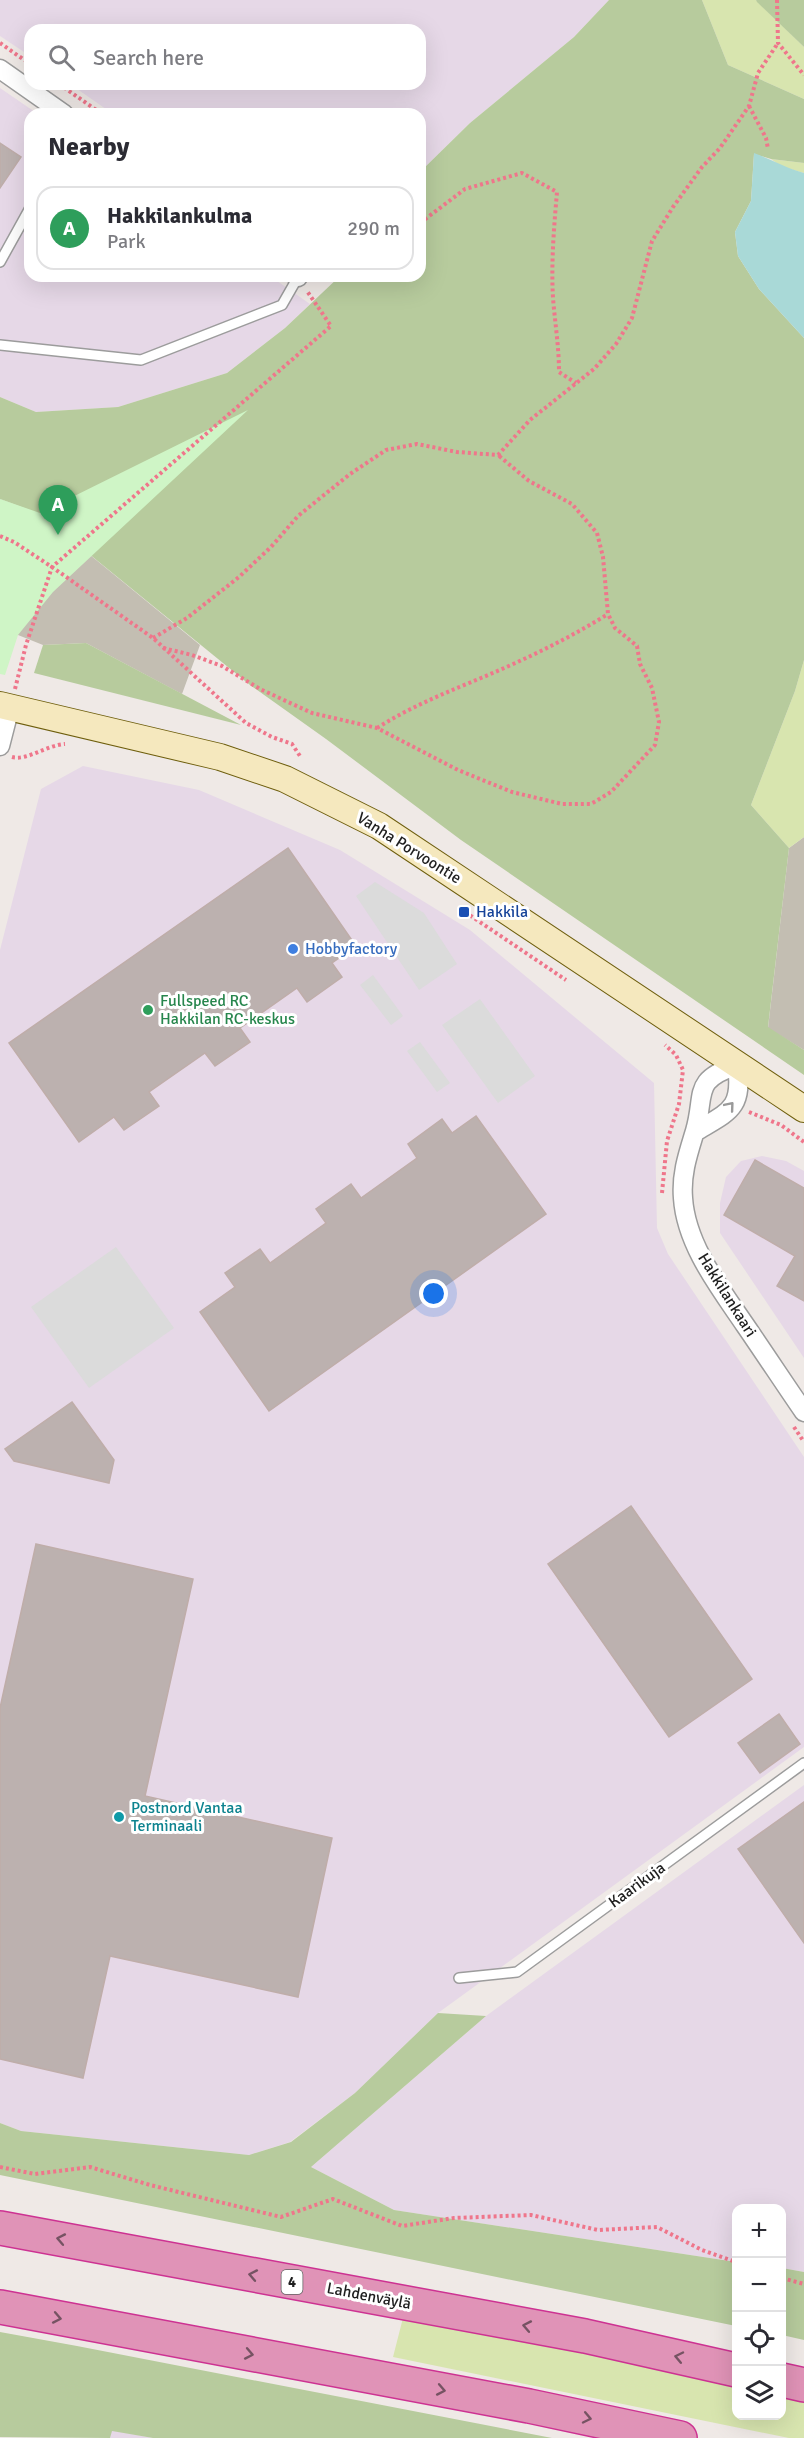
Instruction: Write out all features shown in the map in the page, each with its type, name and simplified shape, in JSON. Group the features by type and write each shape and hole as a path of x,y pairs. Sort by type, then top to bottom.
{"highway":[{"name":"Lahdenväylä","path":"0,2228 585,2336 732,2369"},
{"path":"0,2307 530,2406 680,2438"},
{"path":"786,2381 804,2385"}],"main road":[{"name":"Vanha Porvoontie","path":"5,706 220,757 285,779 379,826 804,1109"}],"street":[{"path":"0,69 24,86"},
{"path":"30,90 55,108"},
{"path":"5,706 5,752"},
{"path":"695,1132 727,1112 736,1102 739,1084 737,1065"},
{"name":"Hakkilankaari","path":"737,1065 718,1072 704,1083 695,1132 684,1170 683,1200 689,1229 711,1274 798,1418"}],"lane":[{"path":"0,262 24,219"},
{"path":"0,345 141,360 282,305 294,282"},
{"name":"Kaarikuja","path":"459,1978 517,1972 804,1763"}],"path":[{"path":"498,455 530,420 594,369 616,344 632,318 652,241 672,207 720,148 749,106 758,73 778,43 777,0"},
{"path":"0,43 24,60"},
{"path":"778,43 804,75"},
{"path":"68,90 93,108"},
{"path":"749,106 766,138 768,149"},
{"path":"426,218 465,189 522,173 557,192 553,240 553,298 559,341 559,372 576,383"},
{"path":"5,706 52,567 331,326 300,282"},
{"path":"153,638 187,618 271,547 298,516 350,474 386,450 417,444 457,452 498,455 529,481 572,504 597,533 603,557 608,614 615,628 637,646 640,664 652,688 659,722 655,745 611,792 591,804 562,804 512,792 458,770 377,728 312,712 260,689 222,666 163,648"},
{"path":"0,536 14,542 52,567 153,638 246,723 272,737 292,744 300,756"},
{"path":"377,728 456,687 479,679 579,632 608,614"},
{"path":"5,752 21,759 55,744 75,745"},
{"path":"464,912 574,985"},
{"path":"662,1042 676,1055 683,1070 679,1104 667,1141 663,1196"},
{"path":"744,1119 753,1115"},
{"path":"798,1418 804,1442"},
{"path":"0,2167 36,2174 90,2167 150,2185 281,2217 333,2199 402,2226 454,2218 531,2215 598,2230 657,2227 702,2250 732,2261"},
{"path":"786,2279 804,2284"}],"shaded area":[{"path":"0,0 609,0 574,37 470,123 426,166 426,108 104,108 79,90 426,90 426,24 24,24 24,52 0,36"},
{"path":"0,88 29,108 24,108 24,282 279,282 310,304 285,328 227,373 118,407 36,412 0,397"},
{"path":"0,499 40,514 200,645 182,694 86,643 43,645 18,635 0,547"},
{"path":"83,766 199,790 340,850 470,930 654,1083 657,1228 668,1254 804,1457 804,1747 438,2013 355,2093 290,2142 249,2155 21,2131 0,2123 0,950 41,789"},
{"path":"804,837 804,1050 768,1028 789,848"},
{"path":"375,882 424,913 457,964 419,990 356,896"},
{"path":"373,975 403,1016 391,1025 360,985"},
{"path":"480,999 535,1076 498,1103 442,1025"},
{"path":"420,1042 450,1083 437,1092 407,1051"},
{"path":"762,1156 786,1161 804,1171 804,1358 720,1233 720,1203 726,1177 741,1161"},
{"path":"116,1247 174,1328 89,1388 31,1307"},
{"path":"804,1785 804,2272 786,2269 786,2204 732,2204 732,2261 394,2210 311,2167 486,2016"},
{"path":"111,2430 153,2438 110,2438"}],"green space":[{"path":"609,0 702,0 728,65 804,99 804,163 771,159 754,154 751,201 735,232 738,256 759,289 804,338 804,660 795,691 751,805 789,848 768,1027 804,1050 804,1075 461,840 250,685 40,514 0,499 0,397 36,412 118,407 227,373 285,328 334,282 426,282 426,166 470,123 574,37"},
{"path":"702,0 756,0 804,47 804,99 728,65"},
{"path":"756,0 804,0 804,47 757,2"},
{"path":"771,159 804,163 804,173 782,167"},
{"path":"248,410 53,592 18,635 5,675 0,674 0,499 40,513"},
{"path":"86,643 241,725 34,673 43,645"},
{"path":"804,660 804,837 789,848 751,805 795,691"},
{"path":"438,2013 486,2016 311,2167 394,2210 732,2261 732,2325 0,2175 0,2123 21,2131 249,2155 291,2142 355,2093"},
{"path":"786,2269 804,2272 804,2340 786,2336"},
{"path":"404,2314 732,2382 732,2420 786,2420 786,2393 804,2397 804,2438 789,2438 393,2357"},
{"path":"0,2332 552,2438 153,2438 112,2431 110,2438 0,2437"}],"water":[{"path":"754,153 804,173 804,338 759,289 738,256 735,232 751,201"}],"building":[{"path":"0,143 21,157 0,188"},
{"path":"288,848 356,946 332,963 342,977 307,1002 297,988 240,1028 250,1042 215,1066 205,1053 149,1092 159,1106 124,1130 114,1117 79,1142 9,1043"},
{"path":"476,1116 546,1214 269,1411 200,1312 235,1287 225,1273 260,1249 270,1263 326,1223 316,1209 351,1184 361,1198 417,1158 408,1144 442,1119 452,1133"},
{"path":"755,1160 804,1188 804,1301 777,1286 795,1256 724,1215"},
{"path":"72,1402 114,1460 109,1483 14,1461 5,1449"},
{"path":"631,1506 752,1679 669,1737 548,1564"},
{"name":"Postnord Vantaa Terminaali","path":"36,1544 193,1579 145,1796 332,1838 298,1997 110,1956 83,2078 0,2059 0,1708"},
{"path":"779,1714 800,1744 760,1773 738,1743"},
{"path":"804,1802 804,1943 738,1849"}],"place":[{"name":"Hakkilankulma","path":"58,535"},
{"name":"Hakkila","path":"464,912"},
{"name":"Hobbyfactory","path":"293,949"},
{"name":"Fullspeed RC Hakkilan RC-keskus","path":"148,1010"},
{"name":"Postnord Vantaa Terminaali","path":"119,1817"}]}
